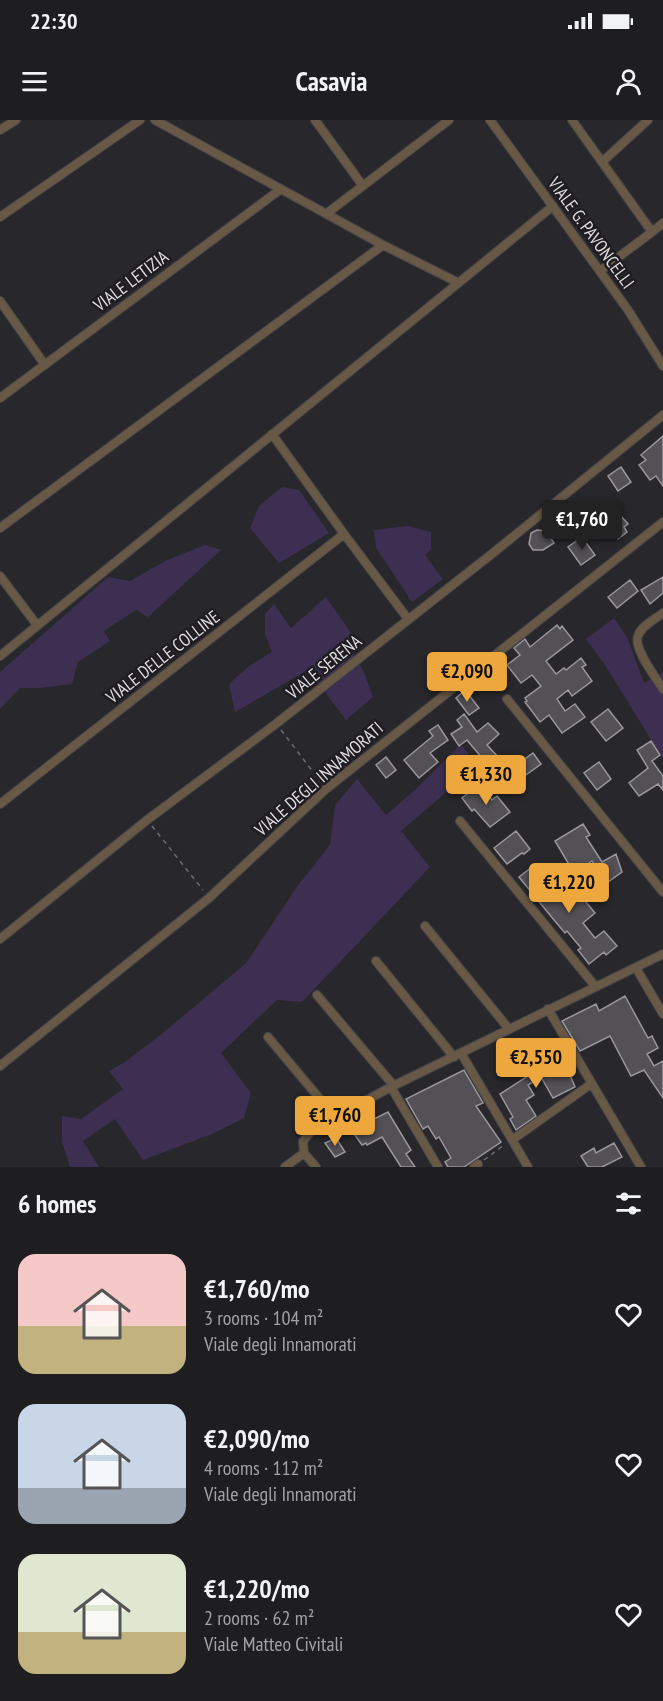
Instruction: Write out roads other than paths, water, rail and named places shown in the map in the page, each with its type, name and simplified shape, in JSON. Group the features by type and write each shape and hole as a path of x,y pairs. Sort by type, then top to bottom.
{"street":[{"path":"0,130 16,120"},
{"path":"0,217 140,120"},
{"path":"155,120 383,245 459,283"},
{"path":"315,120 363,186"},
{"path":"326,214 449,120"},
{"name":"VIALE G. PAVONCELLI","path":"490,120 628,310 663,366"},
{"path":"572,120 652,232"},
{"path":"602,162 648,120"},
{"name":"VIALE LETIZIA","path":"0,398 281,189"},
{"path":"0,656 553,206"},
{"path":"600,271 663,223"},
{"path":"0,528 383,245"},
{"path":"1,303 45,364"},
{"name":"VIALE SERENA","path":"0,939 147,820 277,723 663,415"},
{"path":"272,434 408,619"},
{"name":"VIALE DEGLI INNAMORATI","path":"0,1066 209,898 326,789 663,522"},
{"name":"VIALE DELLE COLLINE","path":"0,804 344,534"},
{"path":"0,576 38,625"},
{"path":"663,613 642,630 637,642 663,689"},
{"path":"507,699 663,892"},
{"path":"460,821 595,986"},
{"path":"425,926 509,1029"},
{"path":"316,1167 304,1153 303,1141 313,1129 548,1009 663,954"},
{"path":"376,961 457,1055 528,1167"},
{"path":"636,968 663,1014"},
{"path":"317,995 393,1087 438,1167"},
{"path":"548,1009 641,1167"},
{"path":"268,1037 335,1117"},
{"path":"512,1140 591,1084"},
{"path":"285,1167 304,1153"}]}
